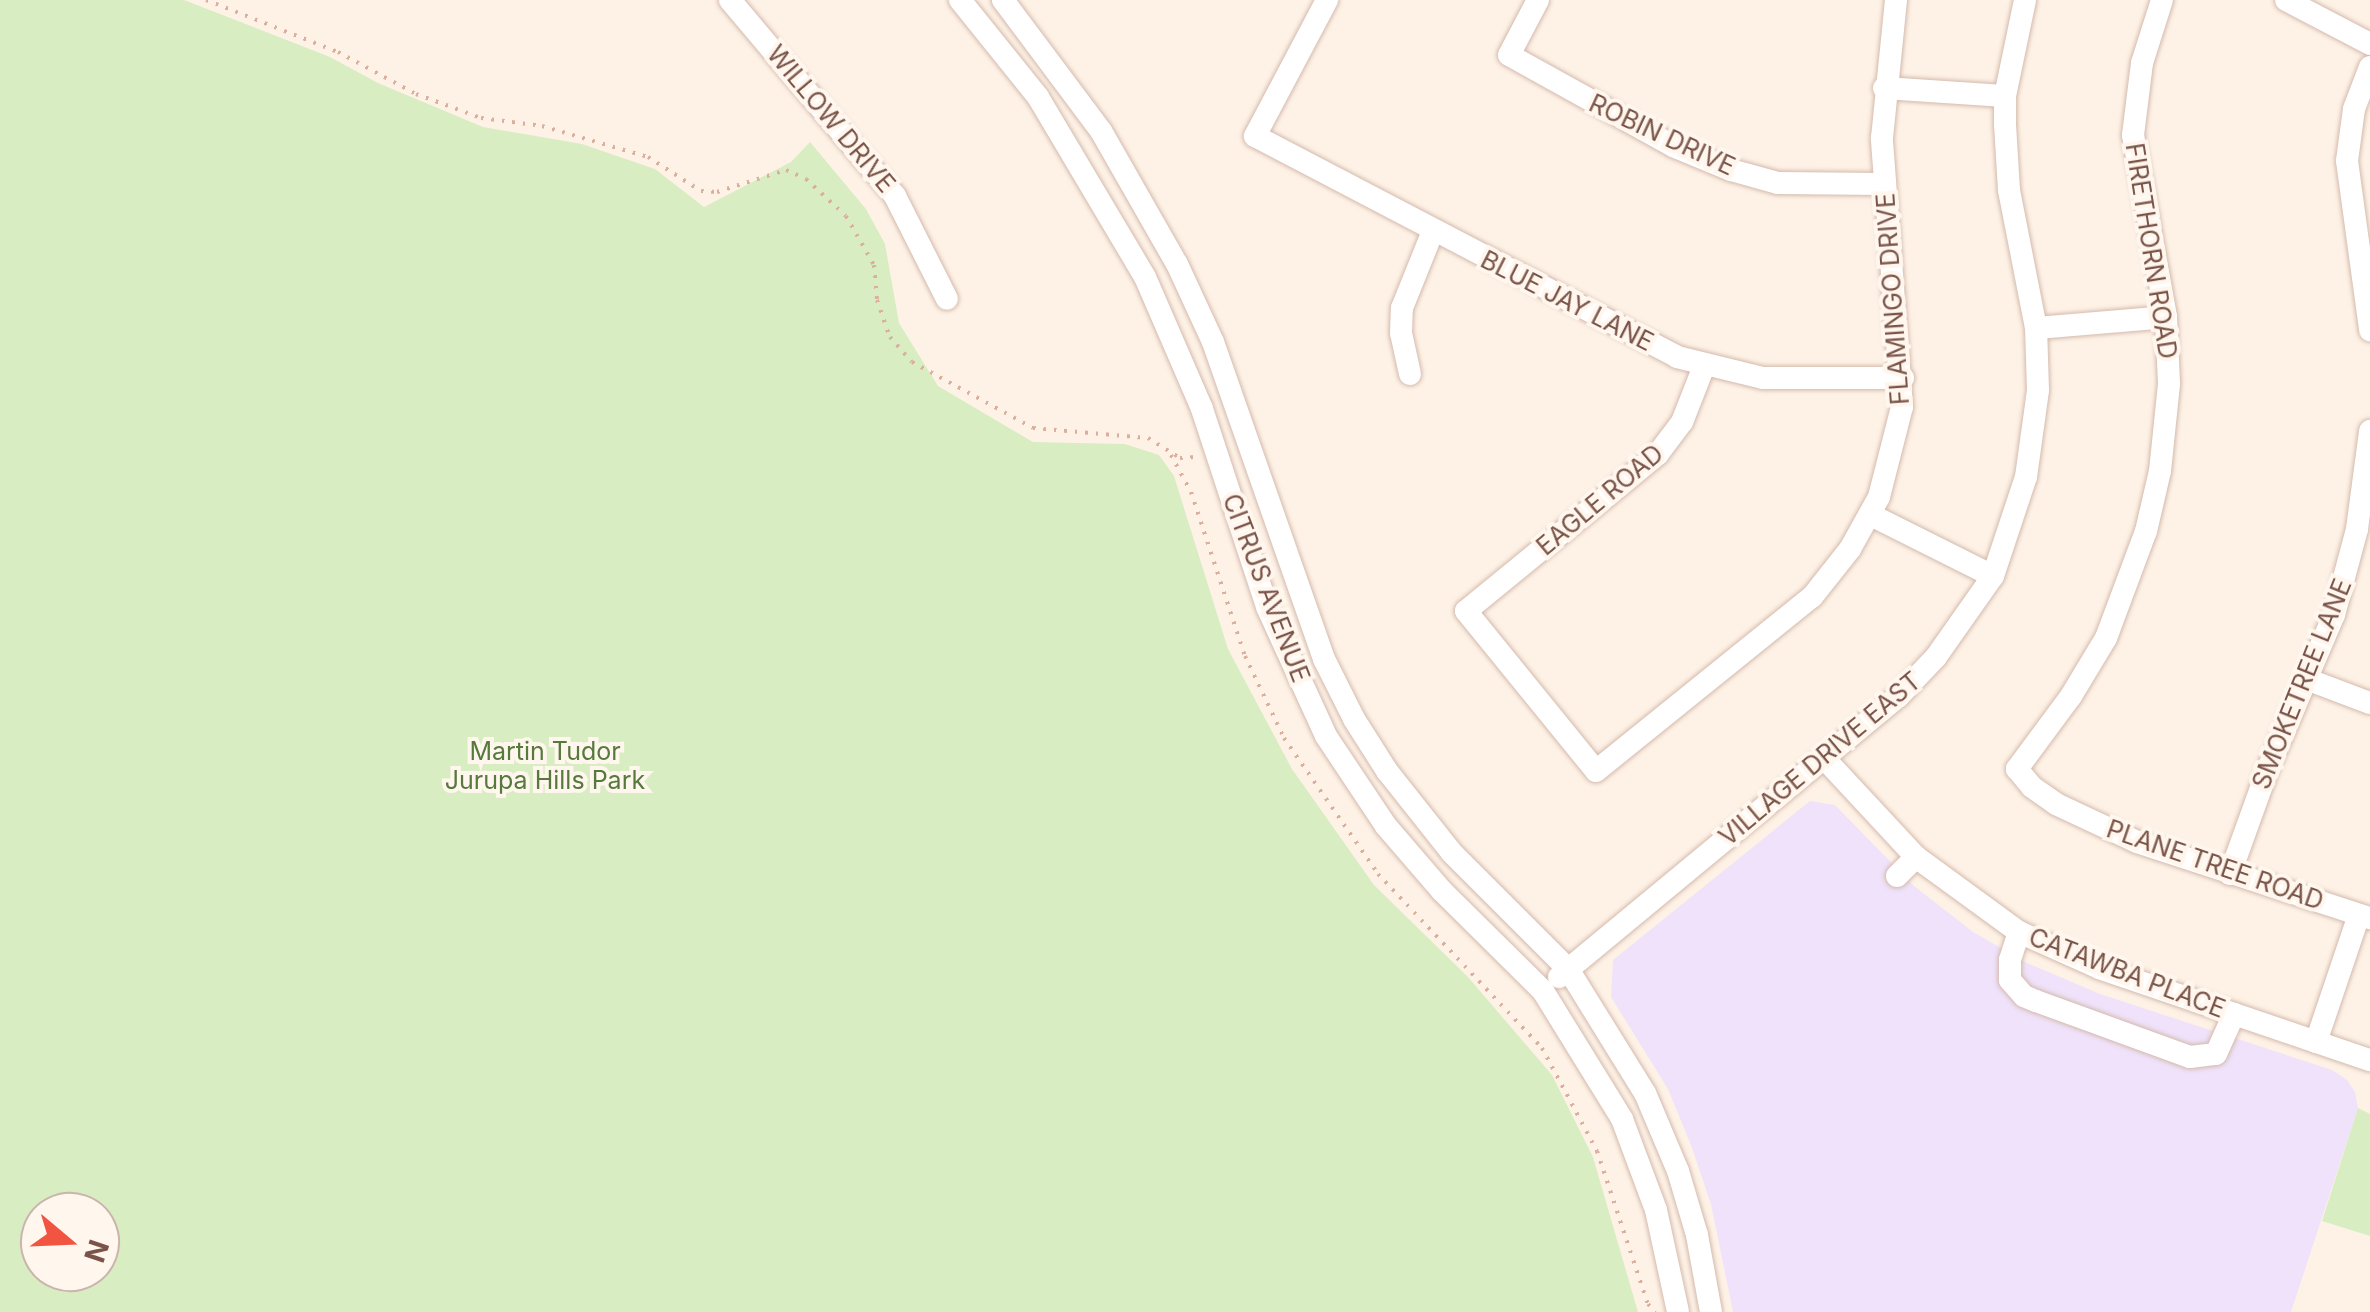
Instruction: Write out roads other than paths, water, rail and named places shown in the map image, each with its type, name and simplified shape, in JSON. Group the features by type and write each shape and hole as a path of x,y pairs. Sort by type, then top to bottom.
{"street":[{"name":"WILLOW DRIVE","path":"730,0 895,196 947,300"},
{"name":"CITRUS AVENUE","path":"960,0 1038,97 1145,277 1202,409 1274,624 1326,736 1386,826 1442,891 1543,992 1622,1119 1656,1210 1678,1312"},
{"name":"CITRUS AVENUE","path":"1003,0 1101,131 1177,264 1213,342 1324,659 1354,719 1387,771 1452,853 1568,969 1645,1093 1672,1156 1698,1235 1711,1312"},
{"name":"BLUE JAY LANE","path":"1327,0 1255,136 1640,340 1704,366 1791,380 1903,378"},
{"name":"ROBIN DRIVE","path":"1538,0 1509,55 1672,146 1731,170 1794,184 1884,184"},
{"name":"FLAMINGO DRIVE","path":"1596,771 1812,597 1871,515 1898,437 1903,378 1884,184 1884,88 1896,0"},
{"name":"VILLAGE DRIVE EAST","path":"1543,992 1923,674 1992,576 2019,502 2030,458 2038,390 2036,328 2009,190 2004,96 2025,0"},
{"name":"FIRETHORN ROAD","path":"2017,768 2071,696 2106,638 2146,531 2168,408 2166,317 2133,135 2142,63 2162,0"},
{"path":"2286,0 2370,44"},
{"path":"2370,67 2354,109 2347,162 2370,330"},
{"path":"1884,88 2004,96"},
{"path":"1410,374 1401,333 1402,308 1433,231"},
{"path":"2036,328 2166,317"},
{"name":"EAGLE ROAD","path":"1596,771 1466,611 1658,454 1682,422 1704,366"},
{"name":"SMOKETREE LANE","path":"2230,874 2267,770 2309,680 2346,578 2366,500 2370,431"},
{"path":"1871,515 1992,576"},
{"path":"2309,680 2370,703"},
{"name":"CATAWBA PLACE","path":"1825,759 1916,857 2019,932 2099,968 2370,1060"},
{"name":"PLANE TREE ROAD","path":"2017,768 2032,787 2088,821 2230,874 2365,916"},
{"path":"1897,876 1916,857"},
{"path":"2316,1042 2365,916"},
{"path":"2019,932 2010,960 2010,980 2024,996 2190,1057 2216,1054 2234,1014"}],"park label":[{"name":"Martin Tudor Jurupa Hills Park","path":"545,766"}]}
